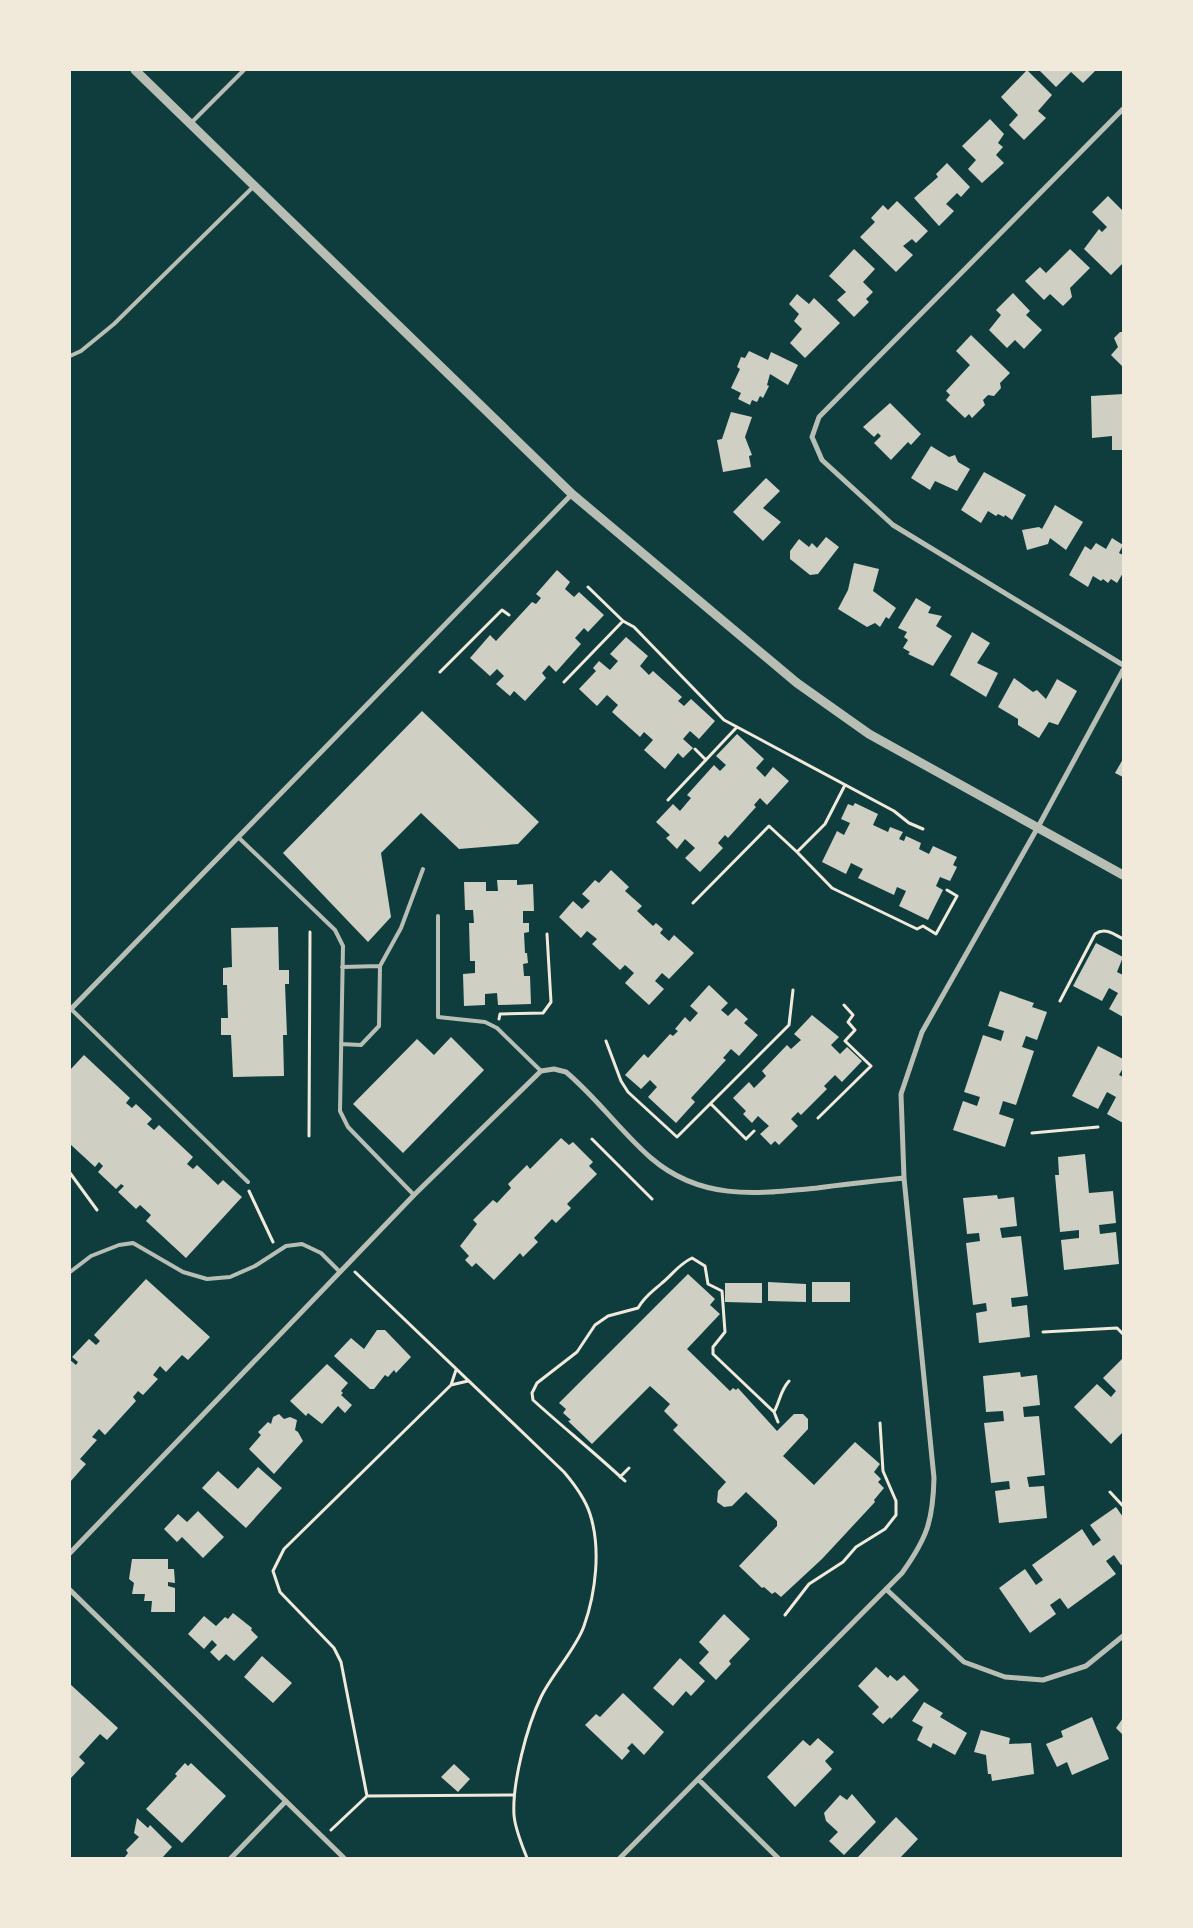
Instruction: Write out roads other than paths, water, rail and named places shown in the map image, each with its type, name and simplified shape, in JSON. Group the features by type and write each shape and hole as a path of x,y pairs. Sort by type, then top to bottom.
{"street":[{"path":"135,70 572,494 796,683 869,734 1123,875"},
{"path":"1123,110 819,417 812,437 822,460 893,525 1123,665"},
{"path":"70,1010 572,494"},
{"path":"620,1858 886,1589 914,1556 926,1532 934,1508 934,1478 904,1178 901,1094 922,1032 1038,827 1123,670"},
{"path":"70,1553 414,1195 541,1071 554,1069 566,1072 578,1082 651,1158 674,1176 694,1185 720,1191 752,1194 904,1178"},
{"path":"886,1589 964,1662 1006,1678 1043,1680 1086,1666 1123,1636"},
{"path":"70,1590 344,1858"},
{"path":"698,1779 778,1858"},
{"path":"230,1858 286,1801"}],"lane":[{"path":"191,123 244,70"},
{"path":"70,356 81,351 114,324 254,186"},
{"path":"238,837 336,930 343,946 340,1111 348,1127 414,1195"},
{"path":"341,1044 361,1046 379,1026 380,966 401,928 423,869"},
{"path":"438,916 438,1017 485,1022 497,1028 541,1071"},
{"path":"342,967 380,966"},
{"path":"70,1010 248,1182"},
{"path":"70,1272 91,1256 126,1244 133,1244 183,1272 207,1280 230,1277 254,1266 286,1246 302,1244 321,1253 340,1272"}]}
